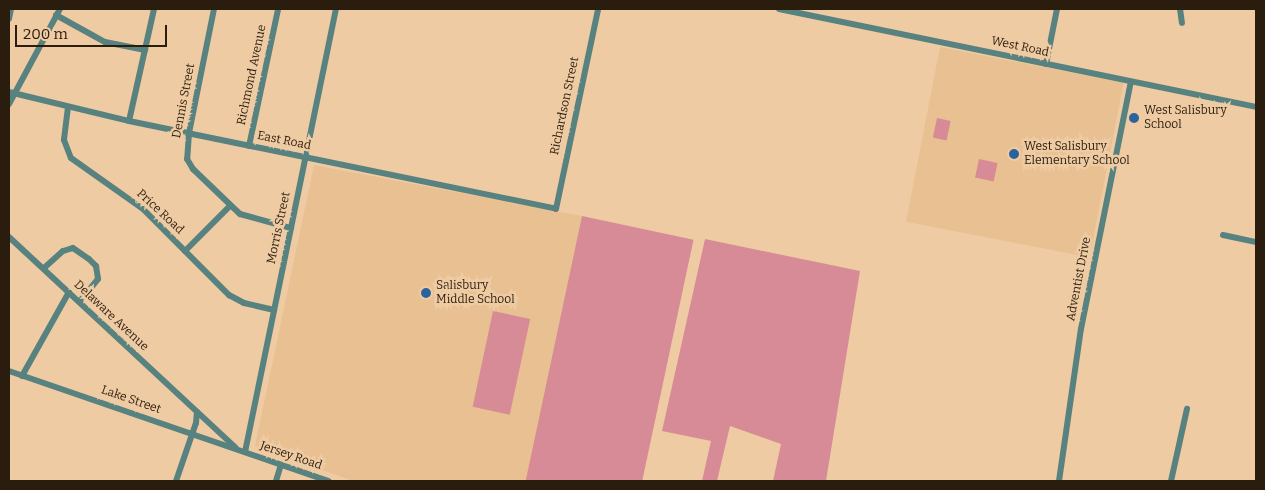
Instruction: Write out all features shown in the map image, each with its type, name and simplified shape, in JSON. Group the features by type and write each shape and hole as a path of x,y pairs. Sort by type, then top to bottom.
{"street":[{"path":"9,19 11,9"},
{"path":"129,121 154,9"},
{"name":"Dennis Street","path":"214,9 189,133 187,159 230,206 248,218 291,228"},
{"name":"Richmond Avenue","path":"249,146 278,9"},
{"name":"Morris Street","path":"245,452 336,9"},
{"name":"Richardson Street","path":"556,209 598,9"},
{"name":"West Road","path":"779,9 1256,107"},
{"path":"1046,64 1057,9"},
{"path":"1180,9 1182,23"},
{"path":"9,104 11,94 58,12 105,42 145,50"},
{"name":"Adventist Drive","path":"1059,481 1081,328 1131,82"},
{"name":"East Road","path":"11,94 129,121 556,209"},
{"name":"Price Road","path":"68,107 64,140 71,158 136,203 235,300 274,310"},
{"path":"185,251 230,206"},
{"path":"1223,235 1256,242"},
{"name":"Delaware Avenue","path":"9,236 237,449"},
{"path":"44,268 63,251 73,248 96,266 98,279 80,301"},
{"path":"22,376 69,292"},
{"name":"Lake Street","path":"9,371 245,452"},
{"path":"1171,481 1187,409"},
{"path":"176,481 192,434 197,412"},
{"name":"Jersey Road","path":"245,452 329,481"},
{"path":"276,481 281,465"}],"shaded area":[{"name":"West Salisbury Elementary School","path":"940,47 1124,83 1090,257 906,222"},
{"path":"937,118 951,121 947,140 933,138"},
{"path":"979,159 998,163 994,182 975,178"},
{"name":"Salisbury Middle School","path":"314,165 582,216 528,481 353,481 255,446"},
{"path":"582,216 694,240 642,481 526,480"},
{"path":"705,239 860,271 826,481 773,481 781,444 730,426 717,481 702,481 711,441 662,431"},
{"path":"493,311 530,319 510,415 473,407"}],"place":[{"name":"West Salisbury School","path":"1134,118"},
{"name":"West Salisbury Elementary School","path":"1014,154"},
{"name":"Salisbury Middle School","path":"426,293"}]}
